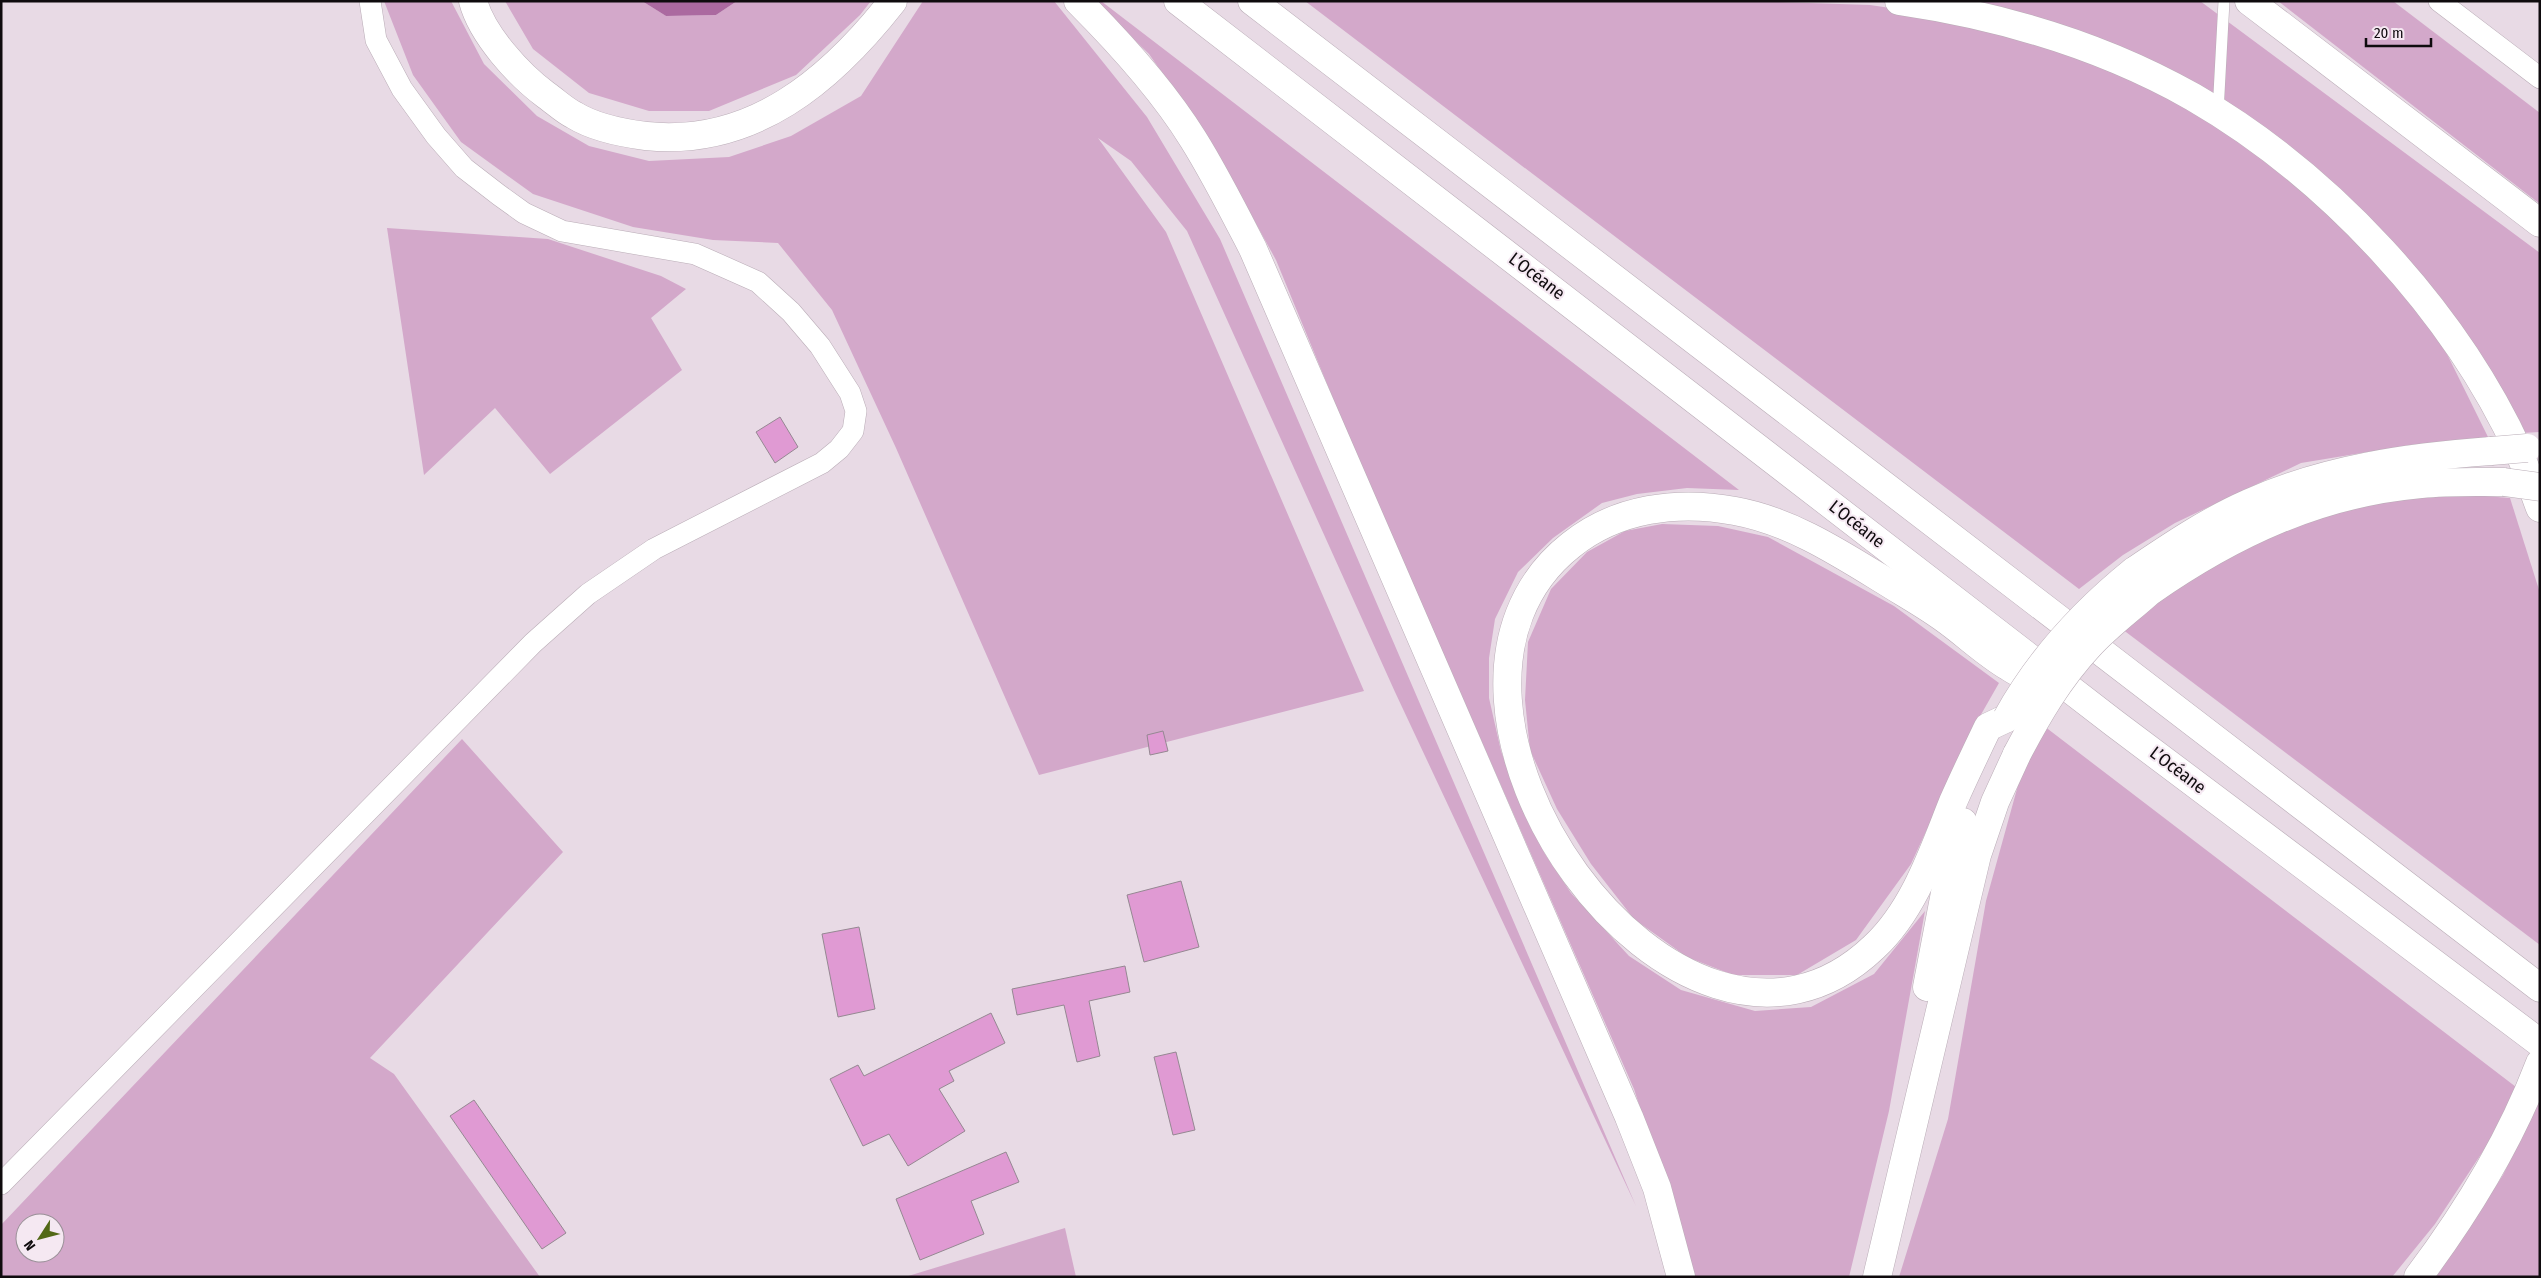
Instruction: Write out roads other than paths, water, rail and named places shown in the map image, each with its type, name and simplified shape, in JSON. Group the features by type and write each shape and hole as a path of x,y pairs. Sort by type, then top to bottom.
{"highway":[{"path":"473,1 502,54 536,87 575,116 619,133 670,138 718,133 763,117 806,90 845,56 893,1"},
{"path":"1078,1 1105,28 1150,81 1192,137 1253,249 1629,1117 1656,1188 1680,1277"},
{"name":"L’Océane","path":"1178,1 2114,723 2540,1043"},
{"path":"1252,1 2540,988"},
{"path":"1899,1 1948,8 2014,24 2132,67 2193,98 2256,139 2308,178 2352,219 2400,271 2446,328 2486,392 2519,452 2540,508"},
{"path":"2249,1 2540,223"},
{"path":"2002,735 2042,709 2077,660 2104,631 2141,582 2199,528 2226,513 2250,502 2312,480 2420,457 2533,447"},
{"path":"2114,723 2008,667 1942,616 1840,553 1775,522 1754,515 1709,507 1670,506 1650,510 1605,523 1586,533 1557,556 1543,571 1524,600 1510,637 1507,709 1512,733 1536,804 1567,861 1604,911 1636,941 1666,963 1701,980 1750,992 1793,990 1830,977 1855,962 1874,947 1892,926 2002,735 2036,671 2066,633 2096,601 2188,565 2238,536 2284,516 2352,495 2420,484 2504,482 2540,487"},
{"path":"1877,1277 1976,855 1995,802 2002,735"},
{"path":"2418,1277 2447,1238 2504,1140 2540,1063"}],"street":[{"path":"1,1184 533,643 588,594 654,549 822,463 839,450 854,431 856,411 850,393 820,346 791,312 758,282 695,254 562,231 524,213 464,168 436,136 402,89 376,40 370,1"},
{"path":"2439,1 2540,78"}],"lane":[{"path":"2218,114 2224,1"}]}
